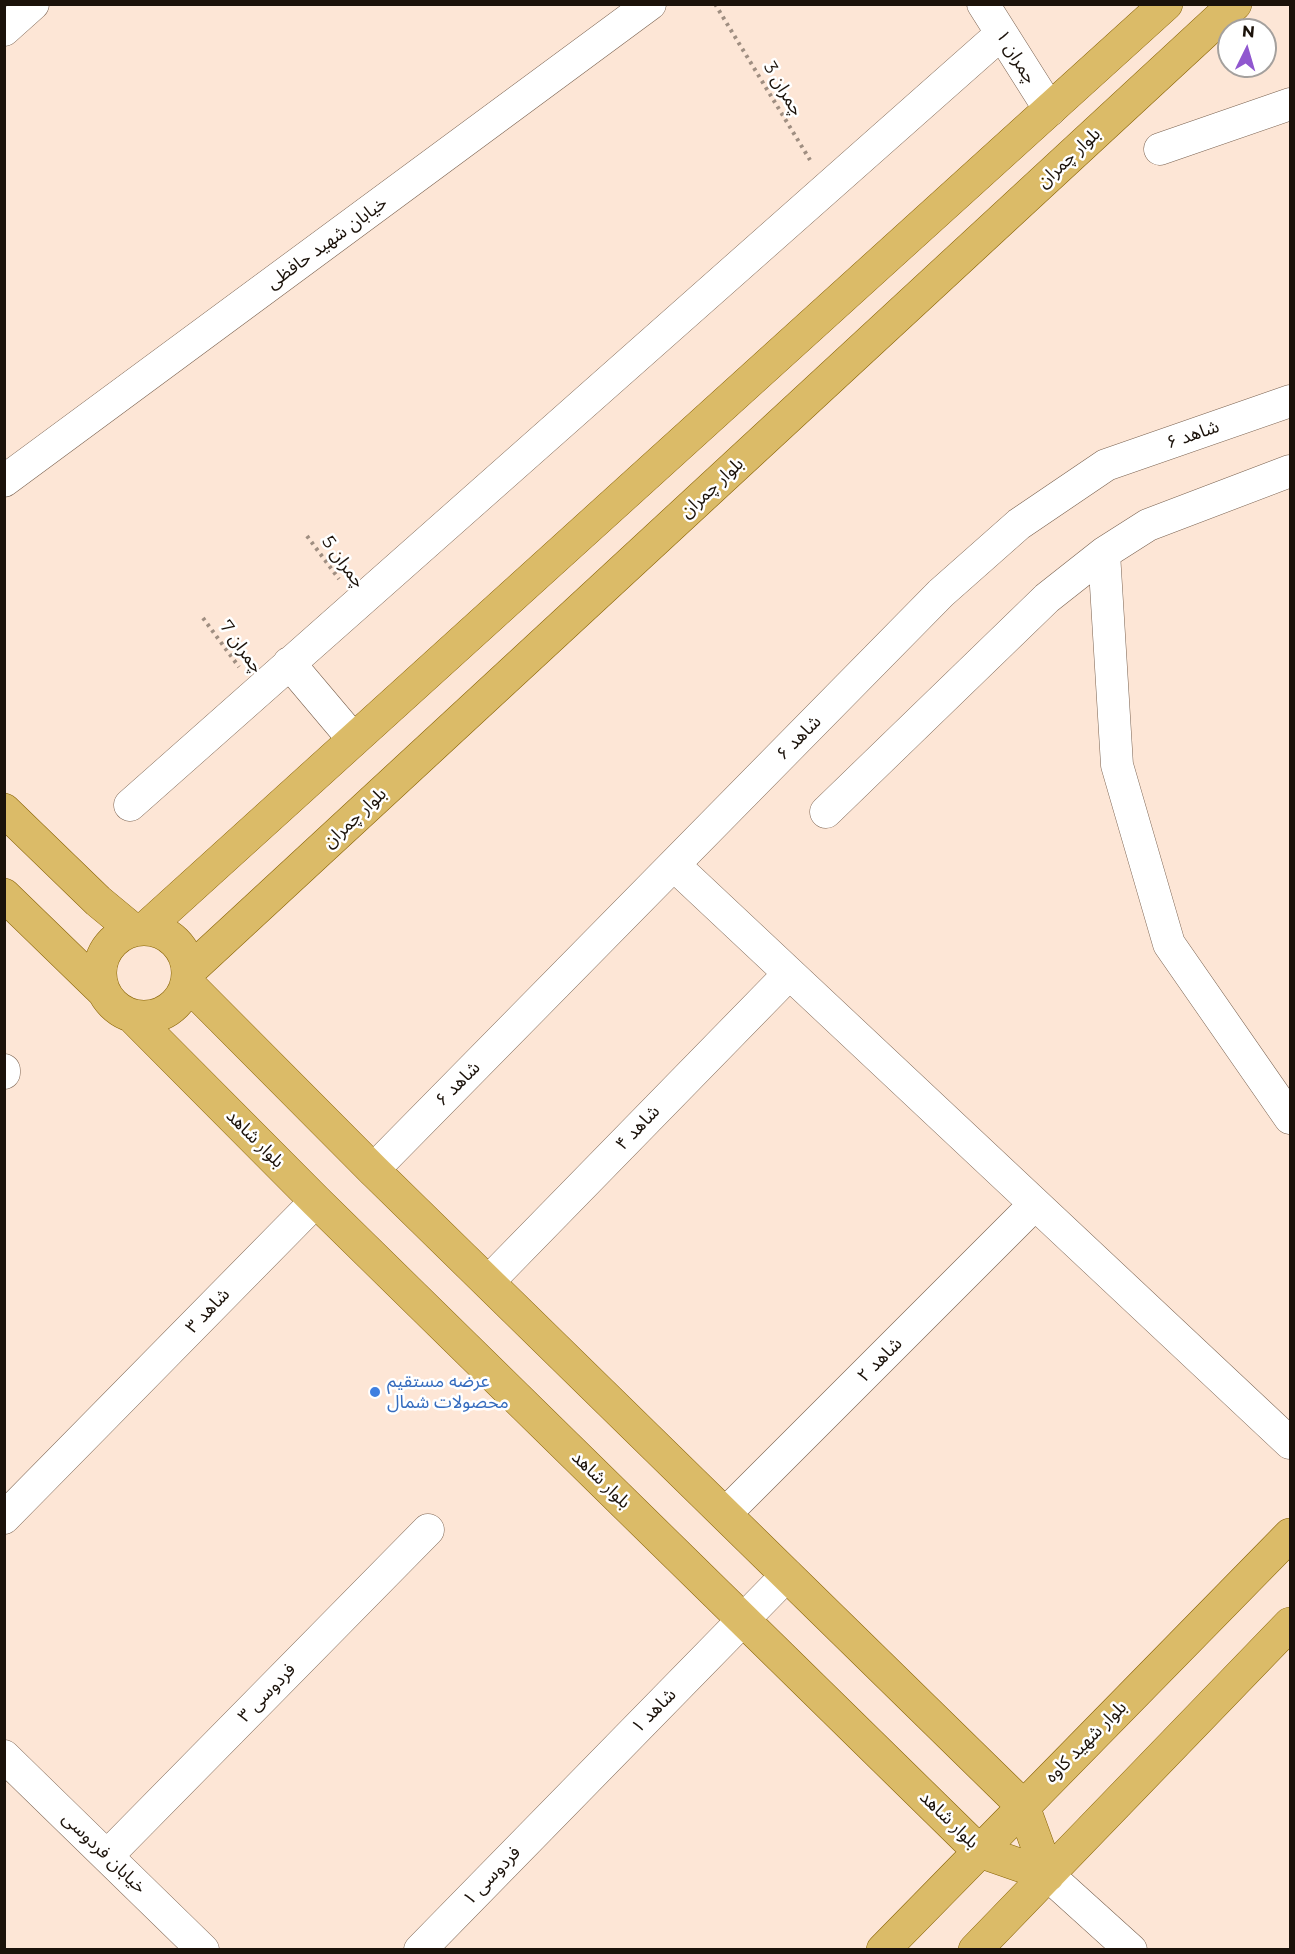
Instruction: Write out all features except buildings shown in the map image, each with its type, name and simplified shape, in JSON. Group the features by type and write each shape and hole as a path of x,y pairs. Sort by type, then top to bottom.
{"main road":[{"path":"103,991 99,972 104,954 111,942 140,929 354,740 1166,4"},
{"name":"بلوار چمران","path":"188,977 1235,4"},
{"path":"861,280 894,320"},
{"path":"4,810 98,901 140,929 171,937 186,959 188,977 183,994 166,1011 143,1017 132,1016 115,1006 103,991 4,895"},
{"path":"188,977 373,1170 1023,1806 1048,1875"},
{"name":"بلوار شاهد","path":"132,1016 316,1201 979,1851 1048,1875"},
{"name":"بلوار شهید کاوه","path":"883,1950 1290,1535"},
{"path":"975,1950 1290,1624"}],"street":[{"path":"4,30 33,4"},
{"name":"خیابان شهید حافظی","path":"4,481 650,4"},
{"name":"چمران ۱","path":"983,4 1050,110"},
{"path":"130,805 1001,34"},
{"path":"1161,150 1290,104"},
{"name":"شاهد ۶","path":"373,1170 941,593 1019,524 1106,465 1290,401"},
{"path":"826,812 1047,598 1104,553 1148,525 1290,471"},
{"path":"1104,553 1117,765 1169,944 1290,1118"},
{"path":"289,663 354,740"},
{"path":"674,865 1290,1443"},
{"name":"شاهد ۴","path":"488,1282 789,974"},
{"name":"شاهد ۳","path":"4,1518 316,1201"},
{"name":"شاهد ۲","path":"725,1514 1034,1205"},
{"name":"فردوسی ۳","path":"107,1856 428,1530"},
{"name":"شاهد ۱","path":"565,1802 787,1575"},
{"name":"خیابان فردوسی","path":"4,1756 203,1950"},
{"name":"فردوسی ۱","path":"420,1950 565,1802"},
{"path":"1048,1875 1131,1950"}],"path":[{"name":"چمران 3","path":"715,4 827,187"},
{"name":"چمران 5","path":"307,536 356,604"},
{"name":"چمران 7","path":"203,618 257,692"}],"place":[{"name":"عرضه مستقیم محصولات شمال","path":"375,1392"}]}
